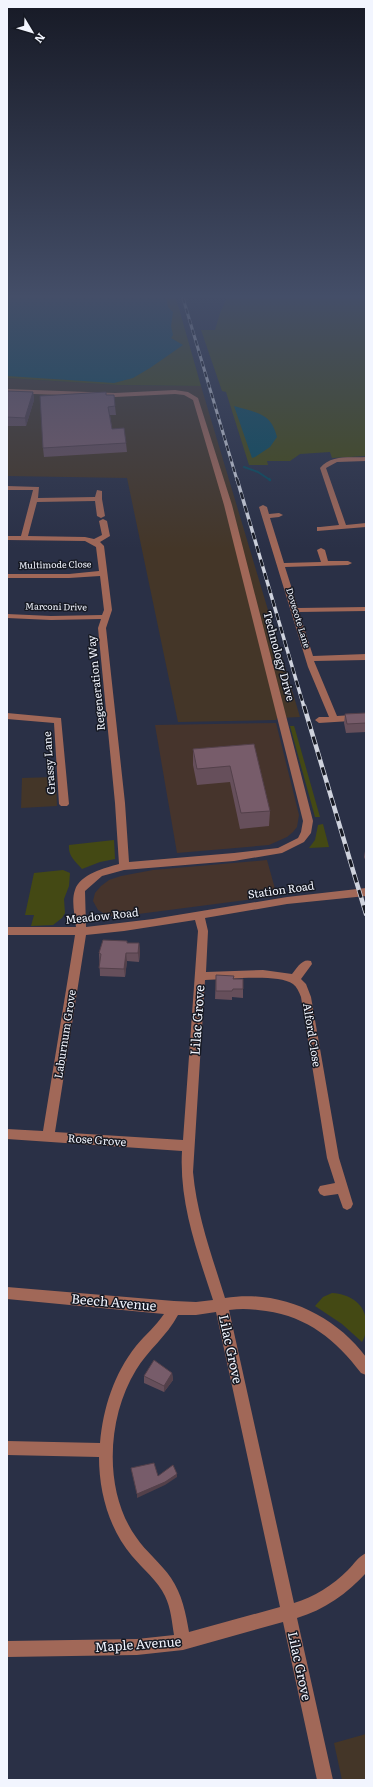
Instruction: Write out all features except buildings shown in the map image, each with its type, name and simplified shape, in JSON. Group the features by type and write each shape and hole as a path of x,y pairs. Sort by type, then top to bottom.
{"street":[{"name":"Technology Drive","path":"7,391 115,395 175,392 186,394 196,399 228,505 306,807 308,821 306,832 297,844 269,853 124,866 99,873 84,885 79,897 81,931"},
{"path":"343,526 323,468 326,464 332,461 366,459"},
{"path":"7,488 37,488 24,538"},
{"path":"7,538 85,539 96,542 106,536 98,495 34,500"},
{"name":"Dovecote Lane","path":"263,507 310,659 334,719"},
{"path":"266,516 279,515"},
{"path":"320,529 366,525"},
{"name":"Regeneration Way","path":"96,542 100,546 108,610 102,628 120,803 124,866"},
{"path":"321,550 325,564"},
{"path":"282,565 348,563"},
{"name":"Multimode Close","path":"7,576 69,576 104,573"},
{"path":"296,610 366,609"},
{"name":"Marconi Drive","path":"7,616 51,618 105,617"},
{"path":"310,659 366,657"},
{"name":"Grassy Lane","path":"7,716 58,720 64,804"},
{"path":"319,720 366,717"},
{"name":"Station Road","path":"199,916 240,908 330,895 366,892"},
{"name":"Meadow Road","path":"7,931 31,933 81,931 199,916"},
{"name":"Lilac Grove","path":"199,916 203,931 188,1146 189,1194 196,1227 221,1304 325,1780"},
{"name":"Laburnum Grove","path":"48,1137 81,931"},
{"path":"200,976 280,975 294,980 307,964"},
{"name":"Alford Close","path":"294,980 302,987 306,997 328,1136 341,1188 347,1204"},
{"name":"Rose Grove","path":"7,1134 188,1146"},
{"path":"324,1190 341,1188"},
{"name":"Beech Avenue","path":"7,1293 174,1308 199,1308 221,1304 249,1303 281,1307 301,1312 336,1334 351,1348 366,1368"},
{"path":"174,1308 168,1321 142,1350 126,1373 117,1395 107,1450 108,1486 114,1508 126,1535 140,1555 170,1591 176,1607 183,1642"},
{"path":"7,1448 107,1450"},
{"name":"Maple Avenue","path":"7,1649 137,1647 183,1642 289,1613 319,1602 356,1574 366,1561"}],"shaded area":[{"path":"7,381 60,381 116,385 201,386 300,717 277,718 276,720 178,722 127,478 7,476"},
{"path":"276,723 299,815 297,827 287,837 269,845 177,853 155,725"},
{"path":"56,777 57,806 21,808 22,778"},
{"path":"267,860 277,896 115,917 98,910 93,901 95,893 101,886 109,880 121,876 153,870"},
{"path":"366,1734 366,1780 342,1780 334,1743"}],"green space":[{"path":"60,381 200,381 201,386 117,385"},
{"path":"219,381 366,381 366,456 332,458 330,452 300,454 290,461 267,461 268,465 249,465 226,392 222,391"},
{"path":"290,726 294,726 295,729 320,817 315,817"},
{"path":"323,824 329,847 309,848 315,840 318,825"},
{"path":"114,840 115,859 100,862 82,869 72,858 69,849 69,845"},
{"path":"63,870 70,873 69,886 64,899 65,913 62,918 53,925 31,926 34,915 25,915 34,873"},
{"path":"332,1293 345,1295 360,1305 365,1316 366,1323 365,1335 362,1342 342,1324 315,1306 323,1297"}],"water":[{"path":"89,381 120,381 114,383"},
{"path":"234,406 262,415 267,418 274,429 277,437 270,447 255,457 252,458"}],"waterway":[{"path":"244,467 258,472 270,480 269,479"}],"railway":[{"path":"208,381 237,480"},
{"path":"237,479 304,707"},
{"path":"304,706 366,914"}]}
